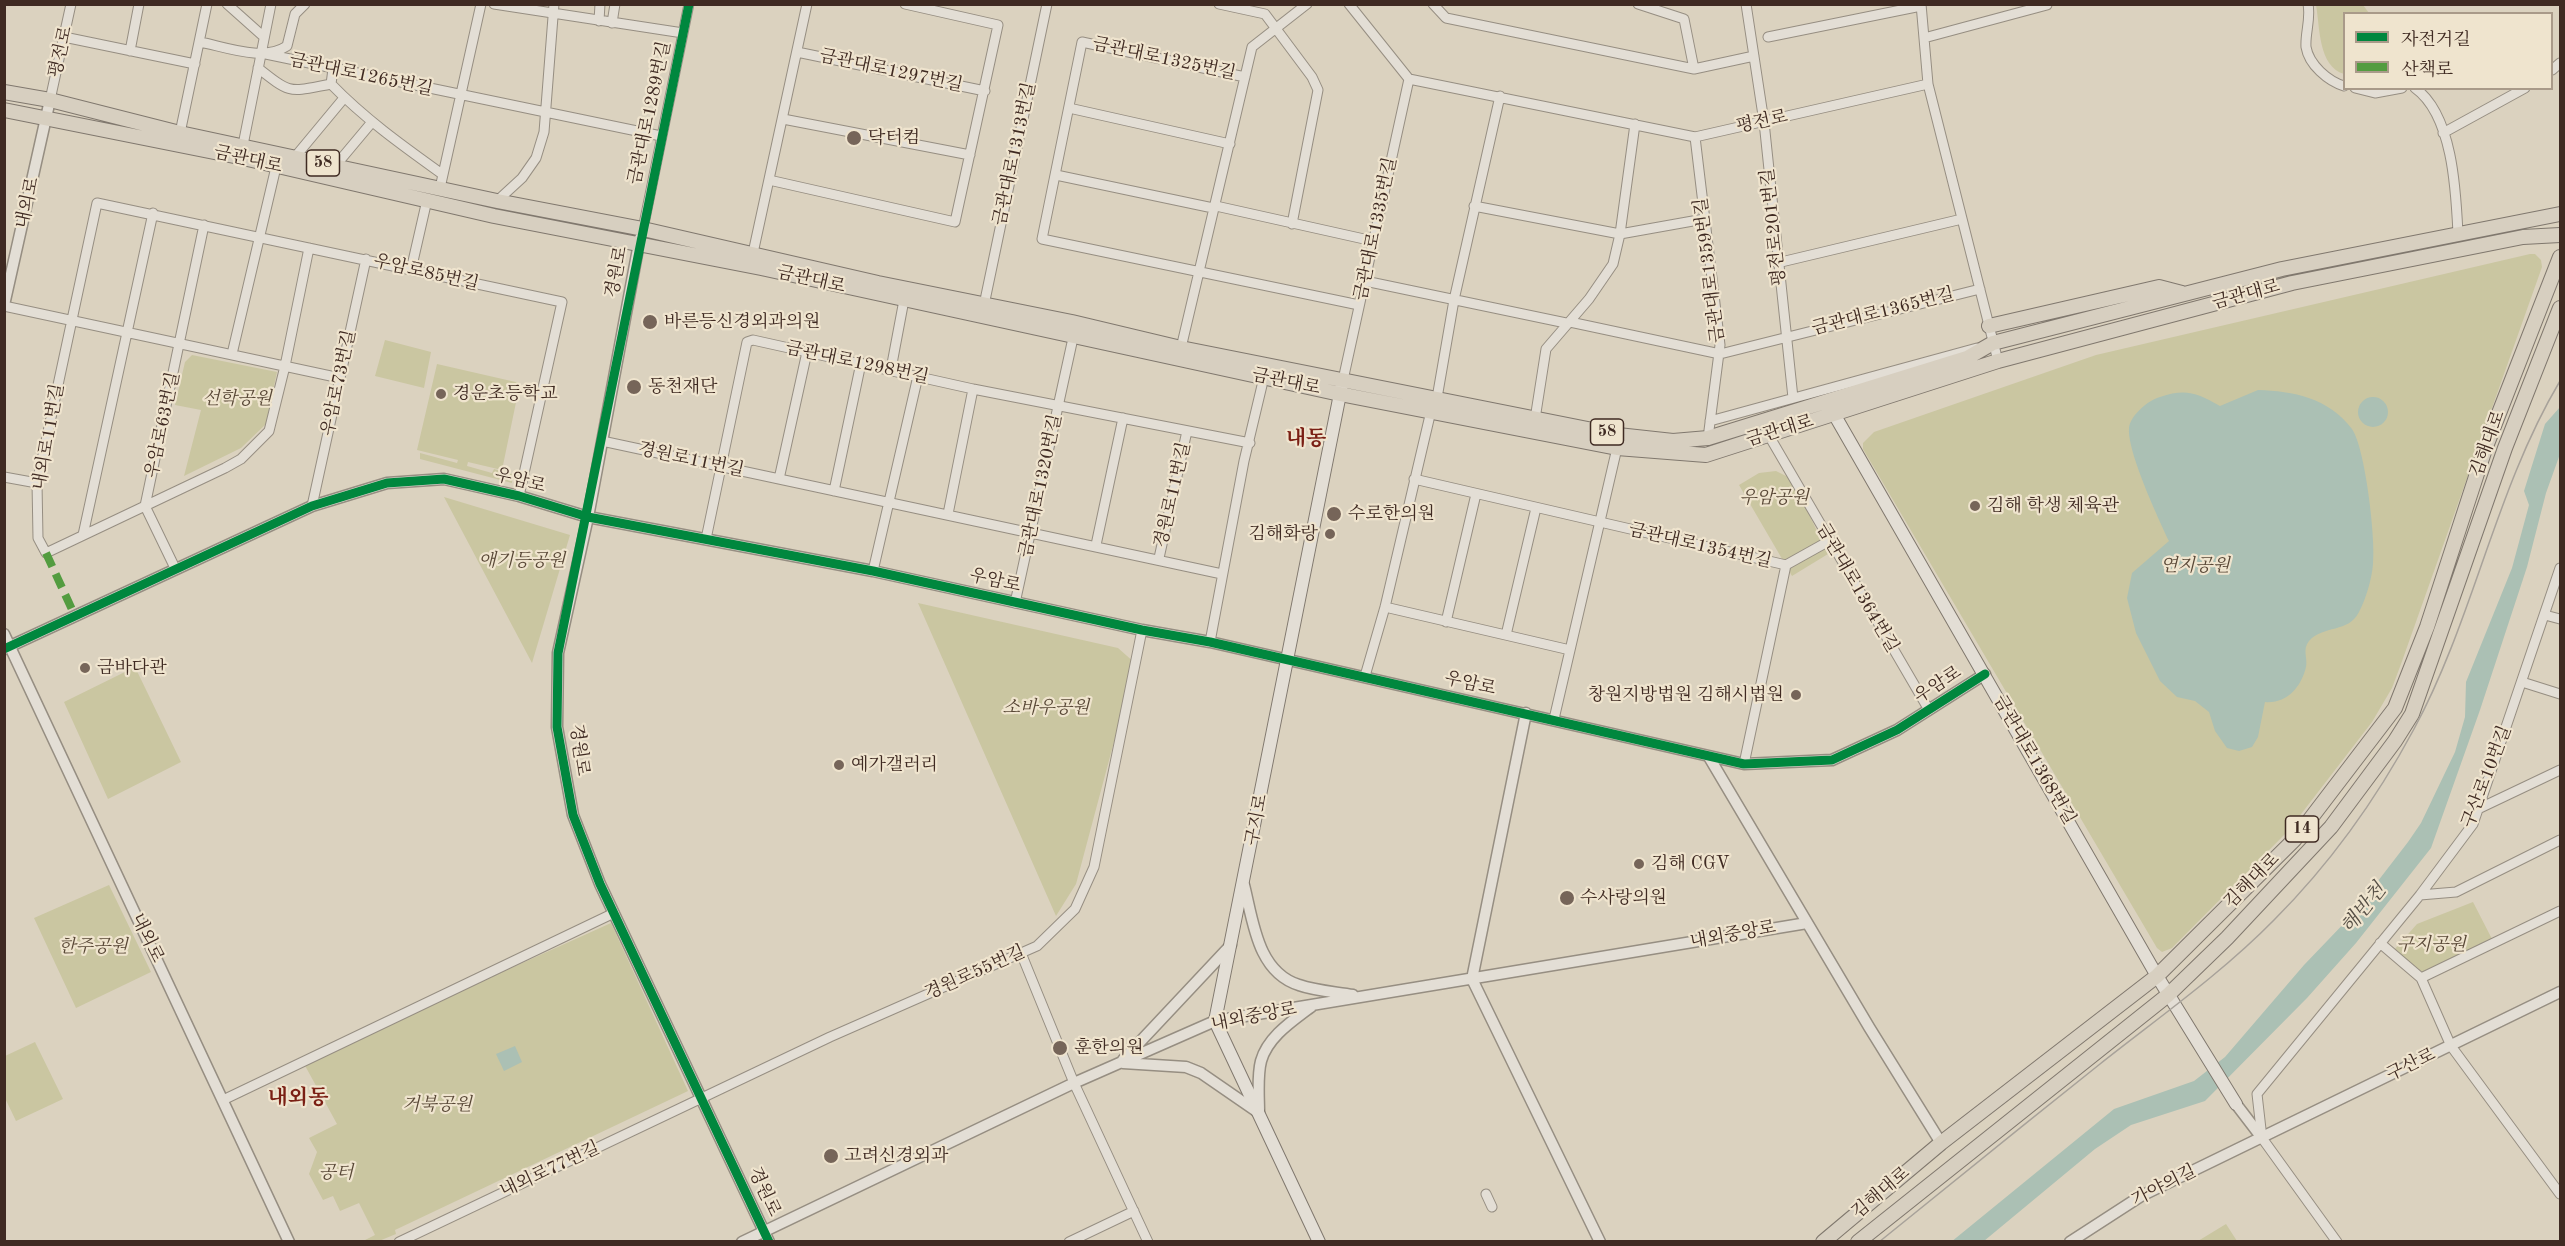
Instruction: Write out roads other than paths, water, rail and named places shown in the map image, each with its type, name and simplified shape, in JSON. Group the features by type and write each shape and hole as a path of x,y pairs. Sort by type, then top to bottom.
{"main road":[{"name":"금관대로","path":"4,92 50,100 180,133 295,157 441,181 497,201 643,229 1072,322 1181,348 1343,380 1434,405 1617,448 1706,455 1998,362 2292,283 2523,237 2560,235"},
{"name":"금관대로","path":"4,110 638,245 761,268 1073,338 1340,394 1535,419 1618,435 1673,441 1708,438 1967,358 1993,343 2184,293 2282,269 2560,214"},
{"name":"김해대로","path":"1824,1242 1941,1143 2157,976 2295,839 2395,708 2427,627 2485,449 2560,257"},
{"path":"1989,326 2158,287 2184,293"},
{"name":"김해대로","path":"1858,1242 2168,995 2227,938 2331,827 2412,714 2505,448 2560,308"},
{"name":"구지로","path":"1215,1021 1244,885 1343,380"},
{"name":"금관대로1368번길","path":"1827,400 2168,995 2236,1104"},
{"path":"1215,1021 1319,1242"}],"street":[{"name":"평전로","path":"50,100 71,4"},
{"path":"130,51 139,4"},
{"path":"180,133 207,4"},
{"path":"226,4 264,37"},
{"path":"243,145 271,4"},
{"path":"261,53 278,51 286,46 295,14 304,4"},
{"path":"331,84 372,123 441,181 480,4"},
{"path":"494,4 553,9 599,21 683,33"},
{"path":"599,21 600,4"},
{"path":"612,23 615,4"},
{"name":"금관대로1289번길","path":"643,229 689,4"},
{"name":"금관대로1297번길","path":"753,253 807,4"},
{"path":"769,180 955,222 998,25 905,4"},
{"name":"금관대로1313번길","path":"984,304 1047,4"},
{"path":"1219,4 1265,14 1312,76 1318,90 1292,224"},
{"name":"금관대로1325번길","path":"1181,348 1197,271 1215,207 1252,47 1306,4"},
{"path":"1349,4 1409,79"},
{"path":"1433,4 1446,18 1694,69 1754,56"},
{"path":"1638,4 1684,19 1694,69"},
{"name":"평전로201번길","path":"1746,4 1764,123 1793,399"},
{"path":"2308,4 2306,49 2321,73 2330,81 2343,86"},
{"path":"1768,37 1921,5 1928,84 1998,362"},
{"path":"1924,38 2047,5"},
{"path":"497,201 522,178 536,158 544,132 553,9"},
{"path":"64,37 195,64"},
{"name":"금관대로1265번길","path":"200,42 544,111"},
{"name":"금관대로1325번길","path":"1069,108 1082,42 1245,77"},
{"name":"금관대로1297번길","path":"797,52 985,91"},
{"path":"258,68 285,89 299,92 331,84"},
{"path":"331,84 333,69"},
{"name":"평전로","path":"1409,79 1695,137 1928,84"},
{"name":"금관대로1335번길","path":"1343,380 1409,79"},
{"path":"2363,90 2375,93 2391,90"},
{"path":"2416,90 2436,116 2443,133 2456,188 2458,234"},
{"path":"2443,133 2521,90"},
{"path":"1365,676 1385,607 1414,479 1434,405 1474,206 1500,96"},
{"path":"295,157 344,98"},
{"name":"내외로","path":"4,305 50,100"},
{"path":"1230,144 1069,108 1042,239 1359,305"},
{"name":"금관대로1289번길","path":"544,111 661,136"},
{"path":"783,119 970,155"},
{"path":"336,165 372,123"},
{"path":"1535,419 1546,349 1613,264 1620,234 1635,124"},
{"name":"금관대로1359번길","path":"1695,137 1720,354 1708,438"},
{"path":"232,354 276,167"},
{"path":"1056,175 1373,241"},
{"path":"411,270 428,200"},
{"name":"우암로85번길","path":"97,203 153,213 562,303 519,496"},
{"name":"내외로11번길","path":"46,553 38,538 37,483 97,203"},
{"path":"1474,206 1620,234 1704,219"},
{"path":"83,535 153,213"},
{"path":"1777,263 1962,219"},
{"path":"180,344 204,225"},
{"name":"경원로","path":"643,229 638,245 588,517 558,653 557,727 573,815 614,913 766,1236"},
{"path":"285,366 309,248"},
{"path":"4,253 16,256"},
{"name":"우암로73번길","path":"312,506 366,259"},
{"path":"1365,281 1720,354"},
{"name":"금관대로1365번길","path":"1720,354 1980,289"},
{"path":"891,369 904,300"},
{"path":"4,305 340,378"},
{"name":"금관대로1320번길","path":"1015,603 1033,532 1073,338"},
{"name":"금관대로1298번길","path":"706,539 747,342 753,340 973,388 1059,404"},
{"path":"1710,422 1993,343"},
{"name":"우암로63번길","path":"145,507 180,344"},
{"path":"779,479 807,352"},
{"path":"834,491 861,363"},
{"name":"우암로63번길","path":"46,553 241,459 269,431 285,366"},
{"path":"873,571 891,504 918,376"},
{"path":"1210,642 1222,574 1264,377"},
{"path":"948,514 973,388"},
{"name":"금관대로1320번길","path":"1059,404 1250,443"},
{"path":"1096,545 1123,418"},
{"name":"경원로11번길","path":"1159,558 1187,431"},
{"name":"금관대로1364번길","path":"1768,434 1929,710"},
{"name":"경원로11번길","path":"602,441 891,504 1159,558 1222,574"},
{"path":"1554,720 1617,448"},
{"path":"4,477 37,483"},
{"name":"우암로","path":"8,648 174,568 312,506 387,483 444,479 519,496 588,517 873,571 1142,630 1210,642 1744,764 1832,760 1897,730 1985,674"},
{"name":"금관대로1354번길","path":"1414,479 1786,565 1829,541"},
{"path":"1446,622 1476,495"},
{"path":"145,507 174,568"},
{"path":"1506,635 1536,508"},
{"path":"1744,764 1786,565"},
{"name":"구산로10번길","path":"2262,1138 2257,1094 2421,895 2473,824 2560,568"},
{"path":"1385,607 1570,650"},
{"path":"2545,615 2560,619"},
{"name":"경원로55번길","path":"702,1098 830,1037 1037,946 1075,909 1094,867 1142,630"},
{"name":"내외로","path":"4,634 8,648 289,1242"},
{"path":"2522,682 2560,694"},
{"path":"1526,713 1472,979 1600,1242"},
{"path":"1709,757 1941,1143"},
{"path":"2478,809 2560,770"},
{"path":"2421,895 2456,892 2560,840"},
{"path":"1244,885 1259,947 1276,970 1298,985 1362,997"},
{"path":"2421,978 2560,911"},
{"path":"223,1100 614,913"},
{"name":"내외중앙로","path":"742,1242 766,1236 1074,1083 1215,1021 1807,923"},
{"path":"2380,943 2421,978 2451,1046 2560,1194"},
{"path":"1120,1063 1232,945"},
{"path":"1021,953 1074,1083 1148,1242"},
{"name":"구산로","path":"2262,1138 2560,992"},
{"path":"1259,1113 1261,1061 1269,1044 1313,1005"},
{"path":"1120,1063 1186,1067 1201,1073 1259,1113"},
{"name":"내외로77번길","path":"399,1242 702,1098"},
{"path":"2236,1104 2337,1242"},
{"name":"가야의길","path":"2070,1242 2141,1196 2262,1138"},
{"path":"1486,1194 1492,1207"},
{"path":"1069,1242 1134,1210"}],"water":[{"path":"2258,390 2284,392 2310,398 2333,410 2352,429 2357,439 2365,473 2373,535 2373,564 2366,595 2355,619 2321,633 2309,641 2306,648 2306,667 2300,682 2286,697 2273,702 2265,702 2258,737 2252,747 2239,751 2227,748 2215,731 2209,712 2195,701 2177,697 2160,681 2136,633 2127,598 2132,573 2169,541 2138,468 2129,428 2136,414 2145,405 2169,394 2191,393 2220,406"},
{"path":"2373,397 2384,401 2388,412 2384,423 2373,427 2362,423 2358,412 2362,401"},
{"name":"해반천","path":"2560,407 2560,454 2546,493 2527,567 2431,848 2356,943 2307,998 2205,1101 2131,1125 2095,1149 1984,1241 1951,1242 2114,1109 2194,1081 2225,1057 2304,965 2351,916 2408,842 2421,823 2455,752 2465,717 2466,682 2512,568 2529,505 2524,491 2545,424"},
{"path":"515,1046 522,1062 504,1071 496,1054"}],"tram line":[{"path":"1879,1242 2233,959 2274,920 2333,854 2400,755 2435,687 2518,466 2560,381"}],"place":[{"name":"닥터컴","path":"854,138"},
{"name":"바른등신경외과의원","path":"650,322"},
{"name":"동천재단","path":"634,387"},
{"name":"경운초등학교","path":"441,394"},
{"name":"김해 학생 체육관","path":"1975,506"},
{"name":"수로한의원","path":"1334,514"},
{"name":"김해화랑","path":"1330,534"},
{"name":"금바다관","path":"85,668"},
{"name":"창원지방법원 김해시법원","path":"1796,695"},
{"name":"예가갤러리","path":"839,765"},
{"name":"김해 CGV","path":"1639,864"},
{"name":"수사랑의원","path":"1567,898"},
{"name":"훈한의원","path":"1060,1048"},
{"name":"고려신경외과","path":"831,1156"}],"district":[{"name":"내동","path":"1306,439"},
{"name":"내외동","path":"298,1098"}],"park label":[{"name":"선학공원","path":"237,399"},
{"name":"우암공원","path":"1774,498"},
{"name":"애기등공원","path":"522,561"},
{"name":"연지공원","path":"2195,566"},
{"name":"소바우공원","path":"1046,708"},
{"name":"구지공원","path":"2431,945"},
{"name":"한주공원","path":"93,947"},
{"name":"거북공원","path":"437,1105"},
{"name":"공터","path":"336,1173"}]}
